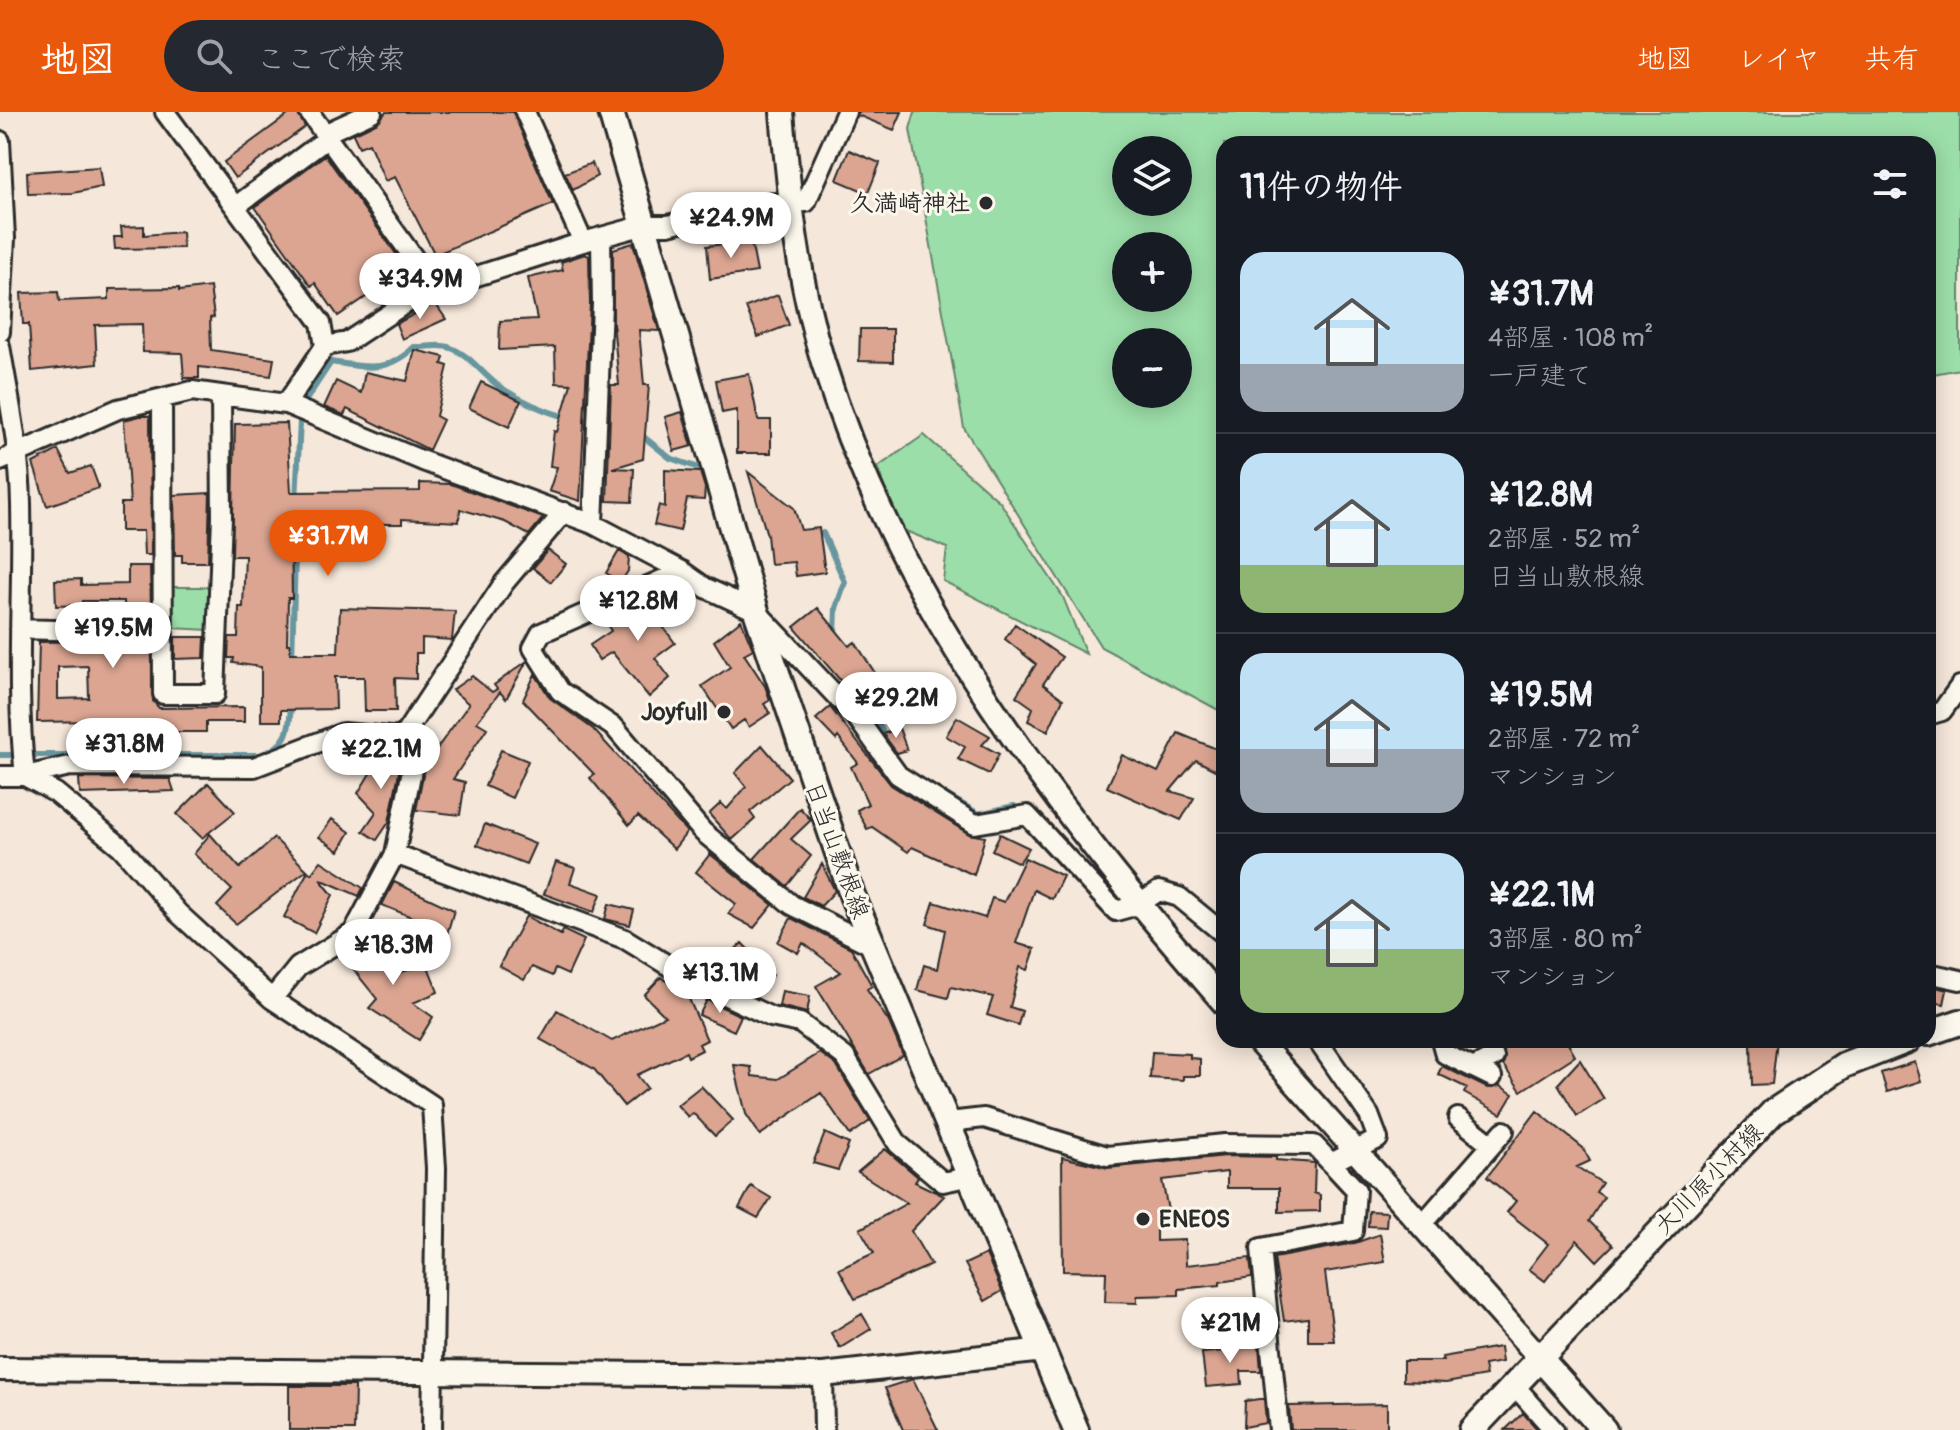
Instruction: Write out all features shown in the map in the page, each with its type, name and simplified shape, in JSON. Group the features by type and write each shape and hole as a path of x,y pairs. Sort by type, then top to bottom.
{"main road":[{"name":"日当山敷根線","path":"611,112 756,611 852,895 1076,1430"},
{"path":"1936,1030 1960,1022"},
{"name":"大川原小村線","path":"1539,1357 1773,1112 1844,1065 1888,1048"},
{"path":"1472,1430 1539,1357 1604,1430"}],"street":[{"path":"165,112 321,323 325,346 286,404"},
{"path":"309,112 436,289"},
{"path":"236,206 326,136 372,112"},
{"path":"525,112 592,240 602,304 593,524"},
{"path":"782,112 789,204 822,360 851,442 888,525 934,616 1008,733 1138,905 1216,994"},
{"path":"325,346 347,342 403,305 436,289 592,240 645,225 668,225 754,204 806,202 846,112"},
{"path":"0,141 5,238 0,332"},
{"path":"0,346 17,435 7,458 21,501 20,729 25,776"},
{"path":"7,458 118,409 192,391 286,404 423,461 593,524 682,571 706,588 756,611 857,718 898,775 975,824 1027,815 1116,911 1138,905 1159,891 1179,897 1216,927"},
{"path":"162,400 163,694 215,694 222,517 221,396"},
{"path":"402,738 504,583 564,512"},
{"path":"682,571 541,633 533,648 560,691 615,728 703,832 792,905 873,946"},
{"path":"20,629 88,631"},
{"path":"1936,713 1942,711 1960,686"},
{"path":"0,776 25,776 70,766 254,767 343,733 402,738"},
{"path":"272,999 298,967 353,933 395,854 414,760 402,738"},
{"path":"25,776 56,793 121,847 178,913 272,999 432,1105 436,1168 432,1430"},
{"path":"395,854 625,939 687,977 771,1017 800,1023 845,1057 898,1144 943,1182 972,1176"},
{"path":"1936,975 1960,980"},
{"path":"1264,1048 1539,1357"},
{"path":"1323,1048 1369,1115 1378,1139 1331,1163"},
{"path":"1443,1048 1445,1054 1492,1077"},
{"path":"1473,1068 1494,1057"},
{"path":"949,1122 984,1118 1107,1156 1225,1144 1314,1145 1356,1190 1353,1231 1261,1248 1279,1430"},
{"path":"1421,1226 1498,1138 1458,1118"},
{"path":"0,1369 823,1375 1043,1350"},
{"path":"823,1375 824,1430"},
{"path":"1514,1385 1554,1430"}],"green space":[{"path":"915,112 1960,112 1960,369 1936,374 1936,136 1216,136 1216,709 1101,647 964,428 910,129"},
{"path":"924,435 1000,502 1063,597 1086,654 943,581 947,548 896,527 878,467"},
{"path":"173,587 210,587 209,630 172,628"}],"building":[{"path":"292,112 297,112 305,127 235,178 224,162"},
{"path":"386,112 513,112 553,204 435,255 395,177 385,181 369,143 359,147 353,134 378,122"},
{"path":"858,112 902,112 894,130 857,115"},
{"path":"849,150 880,163 868,193 837,180"},
{"path":"325,155 407,269 338,316 315,283 311,286 255,207"},
{"path":"592,163 597,176 573,190 565,173"},
{"path":"99,167 102,187 73,193 28,194 27,172"},
{"path":"144,226 144,235 182,232 183,248 115,249 114,237 122,237 121,227"},
{"path":"751,241 757,272 710,279 707,246"},
{"path":"633,243 659,331 639,330 644,385 649,385 643,459 613,468 634,469 632,502 607,501 611,385 619,385 613,322 613,249"},
{"path":"585,254 589,256 590,304 580,501 549,491 557,467 550,466 554,431 557,432 571,384 556,383 555,347 499,350 500,321 537,319 528,278 563,270 561,262"},
{"path":"210,287 214,317 210,318 211,350 274,359 271,376 199,367 199,378 184,378 182,353 143,352 142,324 95,325 97,364 32,371 29,324 23,324 21,293 58,292 59,301 109,299 109,289 179,288 179,291"},
{"path":"778,295 789,325 758,337 746,307"},
{"path":"435,303 446,319 402,339 396,324"},
{"path":"860,329 893,329 893,362 859,361"},
{"path":"415,350 444,357 442,364 448,366 436,416 443,420 429,450 347,409 344,415 324,407 336,381 361,393 365,372 407,381"},
{"path":"749,374 758,420 771,420 771,453 737,453 737,410 722,413 716,380"},
{"path":"481,382 521,401 509,427 469,408"},
{"path":"682,412 692,446 674,451 665,417"},
{"path":"150,416 151,555 144,555 143,531 121,531 121,503 130,503 124,420"},
{"path":"287,423 291,492 420,491 420,483 451,484 543,518 529,535 505,522 460,509 459,522 402,519 402,524 291,524 292,598 288,598 287,644 290,644 290,653 338,653 340,608 455,611 452,640 422,638 422,653 416,653 416,679 395,678 396,711 365,711 364,677 335,677 336,709 281,710 281,721 261,721 261,667 233,663 234,658 228,658 229,637 238,637 239,607 243,607 245,556 232,556 235,424"},
{"path":"58,450 70,473 91,466 99,488 47,506 33,463"},
{"path":"665,470 700,472 705,488 704,500 687,499 680,531 654,525 659,505 665,507"},
{"path":"748,472 794,508 801,530 819,528 825,572 796,576 794,562 770,564 767,535"},
{"path":"210,493 208,562 182,562 182,555 175,555 174,495"},
{"path":"548,550 566,564 551,582 533,568"},
{"path":"619,551 629,557 628,571 621,582 606,573"},
{"path":"128,566 150,566 153,701 159,708 244,707 244,722 206,722 206,732 174,732 173,726 114,728 113,754 98,754 98,721 37,722 39,642 106,641 106,629 125,629 124,601 82,601 82,605 56,606 55,580 81,579 81,585 128,584","holes":["88,666 89,698 58,699 58,667"]},
{"path":"656,595 666,611 656,617 675,643 655,658 670,678 649,697 612,652 599,660 590,645 611,631 604,619"},
{"path":"818,608 849,646 855,642 904,718 890,726 878,703 866,710 794,627"},
{"path":"741,620 753,649 744,654 765,686 770,700 764,704 770,713 749,727 744,720 731,729 702,686 730,667 714,641"},
{"path":"1015,624 1062,657 1043,684 1063,699 1048,731 1028,721 1033,708 1016,696 1036,664 1005,639"},
{"path":"175,637 205,637 204,658 175,659"},
{"path":"527,661 506,699 500,692 477,722 487,728 453,779 465,782 460,815 416,810 425,765 469,704 452,690 472,676 492,692 497,689 494,685"},
{"path":"535,674 550,698 593,729 687,832 674,849 638,816 629,825 590,778 594,774 523,700"},
{"path":"830,707 891,785 969,834 985,837 974,875 912,847 908,852 872,827 867,829 857,810 868,804 851,767 858,763 838,737 836,740 816,719"},
{"path":"957,717 990,736 982,745 999,754 989,774 958,759 965,747 946,736"},
{"path":"899,728 907,750 897,753 883,734"},
{"path":"1178,733 1216,749 1216,770 1196,760 1170,791 1194,798 1181,820 1107,787 1122,755 1158,772"},
{"path":"762,745 790,778 750,812 755,819 732,840 709,814 721,803 727,809 746,787 735,773"},
{"path":"385,749 395,749 401,762 389,822 377,840 363,831 376,812 358,793"},
{"path":"501,750 528,761 512,798 485,786"},
{"path":"79,778 170,779 174,791 80,794"},
{"path":"208,783 235,812 202,838 177,814"},
{"path":"800,808 811,820 791,839 811,856 787,886 754,859"},
{"path":"332,819 350,832 339,851 319,837"},
{"path":"485,824 535,844 526,864 477,845"},
{"path":"210,834 240,868 274,838 307,870 236,924 217,906 232,890 194,854"},
{"path":"1000,834 1029,848 1019,863 992,850"},
{"path":"710,854 773,905 754,928 728,914 736,904 696,872"},
{"path":"1025,858 1063,876 1052,899 1034,890 1016,943 1035,949 1028,970 1020,967 1010,1007 1022,1011 1018,1025 987,1015 993,997 951,987 948,998 917,990 924,965 937,969 945,930 927,924 934,902 985,918 992,898 1004,902"},
{"path":"321,861 363,888 359,896 320,879 333,895 314,933 284,917 308,871 311,874"},
{"path":"556,862 575,868 570,883 601,894 594,912 544,894"},
{"path":"822,864 835,891 821,906 803,897"},
{"path":"394,882 454,910 445,941 416,926 419,920 382,905"},
{"path":"609,904 634,910 630,925 605,919"},
{"path":"526,916 561,935 563,930 584,940 568,975 555,969 552,976 532,967 524,980 499,966"},
{"path":"791,918 851,948 872,986 867,989 889,1022 903,1055 869,1074 816,986 841,972 803,943 798,953 778,942"},
{"path":"366,934 398,973 427,964 438,992 413,1003 433,1017 419,1040 369,1008 377,999 342,955"},
{"path":"742,943 773,975 753,995 720,964"},
{"path":"661,977 689,999 707,1040 699,1044 702,1050 688,1057 686,1052 637,1075 647,1088 624,1106 594,1069 540,1039 557,1010 612,1041 665,1016 644,995"},
{"path":"1936,987 1947,990 1944,1004 1936,1002"},
{"path":"782,991 810,996 807,1013 779,1006"},
{"path":"707,1000 741,1016 734,1031 699,1015"},
{"path":"1495,1048 1570,1048 1575,1056 1521,1091 1503,1065 1504,1051"},
{"path":"1751,1048 1776,1048 1772,1084 1752,1085"},
{"path":"1152,1052 1190,1054 1190,1058 1200,1059 1200,1076 1183,1076 1183,1080 1150,1078"},
{"path":"820,1053 836,1065 870,1121 850,1135 821,1093 760,1135 746,1114 734,1065 751,1067 752,1076 778,1079"},
{"path":"1580,1060 1604,1099 1577,1116 1558,1084"},
{"path":"1915,1062 1921,1081 1887,1092 1881,1073"},
{"path":"1442,1066 1487,1088 1500,1086 1513,1094 1501,1114 1464,1093 1467,1088 1438,1074"},
{"path":"701,1086 733,1120 715,1136 693,1113 688,1117 677,1105"},
{"path":"1537,1111 1583,1148 1590,1161 1577,1167 1602,1183 1596,1192 1604,1197 1589,1221 1613,1245 1597,1261 1577,1240 1545,1281 1529,1269 1548,1244 1507,1212 1516,1201 1487,1177"},
{"path":"825,1133 849,1144 838,1170 813,1163"},
{"path":"885,1149 918,1177 915,1182 944,1196 911,1231 931,1265 855,1299 839,1269 874,1253 860,1229 907,1203 858,1172"},
{"path":"1226,1156 1276,1157 1276,1160 1315,1163 1314,1193 1320,1195 1320,1211 1279,1212 1279,1188 1227,1188 1227,1172 1162,1180 1168,1210 1156,1218 1156,1241 1185,1240 1186,1265 1250,1258 1252,1277 1220,1282 1220,1285 1179,1289 1179,1295 1137,1296 1137,1303 1105,1302 1106,1272 1063,1271 1062,1157 1108,1168"},
{"path":"751,1186 771,1198 758,1218 739,1208"},
{"path":"1369,1211 1387,1212 1386,1227 1368,1226"},
{"path":"1380,1234 1385,1262 1325,1272 1334,1341 1308,1341 1308,1318 1284,1321 1274,1258 1355,1243"},
{"path":"986,1254 1002,1291 985,1301 965,1264"},
{"path":"862,1314 871,1329 840,1348 831,1333"},
{"path":"1232,1345 1259,1346 1261,1371 1241,1371 1242,1384 1206,1387 1202,1353 1224,1351"},
{"path":"1500,1347 1502,1362 1484,1365 1486,1376 1446,1383 1403,1381 1403,1361 1443,1361 1442,1357"},
{"path":"913,1379 938,1430 903,1430 885,1388"},
{"path":"289,1386 355,1386 354,1430 289,1430"},
{"path":"1264,1399 1266,1423 1244,1427 1245,1401"},
{"path":"1387,1404 1387,1430 1291,1430 1289,1406"},
{"path":"1523,1413 1538,1430 1505,1430"}],"waterway":[{"path":"302,406 331,362 355,366 385,365 414,347 443,346 464,356 516,397 568,418"},
{"path":"296,500 300,421"},
{"path":"639,433 670,458 699,468"},
{"path":"292,660 296,519"},
{"path":"823,533 845,582 836,608 835,634"},
{"path":"867,701 883,733 885,745"},
{"path":"0,755 260,755 277,747 286,736 291,703"},
{"path":"923,781 979,814 1014,806"}],"place":[{"name":"久満崎神社","path":"986,203"},
{"name":"Joyfull","path":"724,712"},
{"name":"ENEOS","path":"1143,1219"}]}
